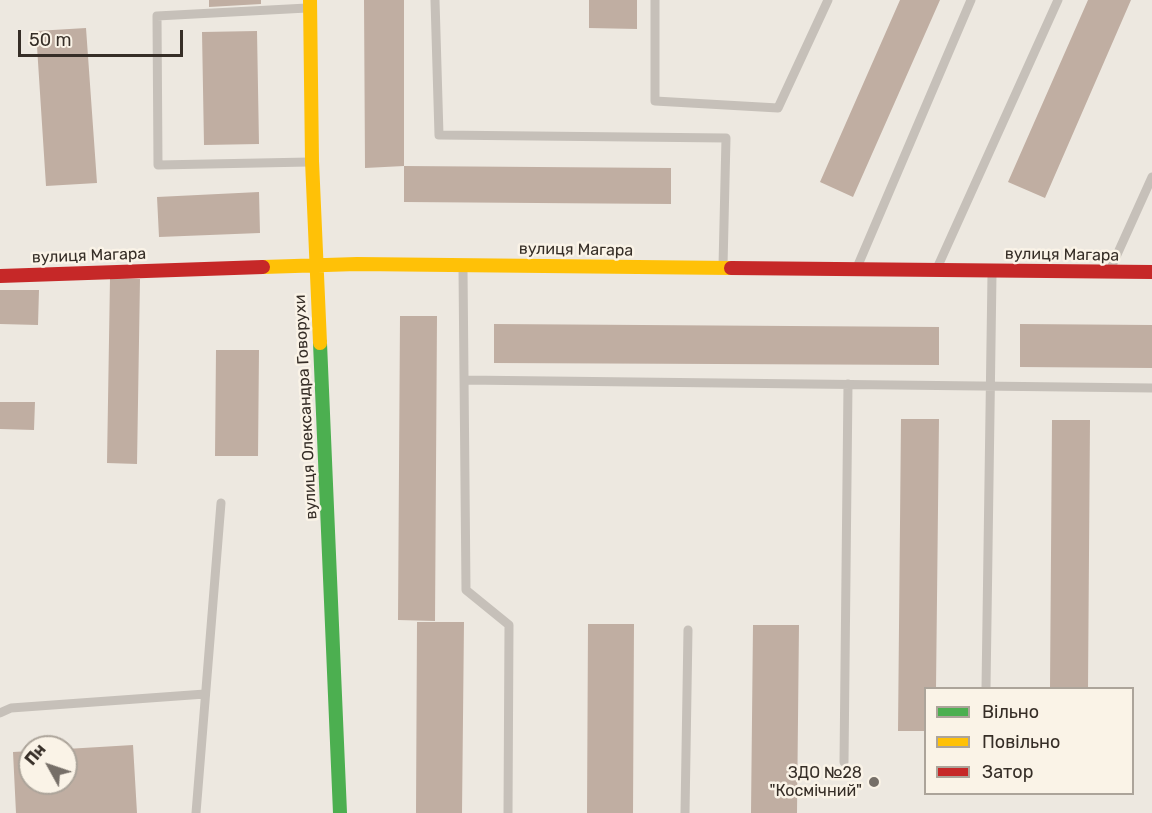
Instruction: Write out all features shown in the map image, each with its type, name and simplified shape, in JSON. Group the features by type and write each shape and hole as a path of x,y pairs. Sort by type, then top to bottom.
{"street":[{"name":"вулиця Олександра Говорухи","path":"310,4 312,162 340,813"},
{"name":"вулиця Магара","path":"0,276 316,264 1152,272"}],"lane":[{"path":"435,0 439,135 726,138 723,268"},
{"path":"655,0 655,101 778,108 828,0"},
{"path":"856,269 971,0"},
{"path":"936,270 1058,0"},
{"path":"310,4 157,16 158,165 312,162"},
{"path":"1110,272 1152,177"},
{"path":"463,265 466,590 509,625 508,813"},
{"path":"986,687 992,271"},
{"path":"464,380 1152,388"},
{"path":"844,762 848,384"},
{"path":"195,813 221,503"},
{"path":"685,813 688,630"},
{"path":"0,713 11,708 205,694"}],"building":[{"path":"209,0 261,0 261,4 209,7"},
{"path":"364,0 404,0 404,166 365,168"},
{"path":"589,0 637,0 637,29 589,28"},
{"path":"900,0 940,0 853,197 820,182"},
{"path":"1088,0 1131,0 1045,198 1008,182"},
{"path":"86,28 97,183 46,186 36,31"},
{"path":"257,31 259,144 204,145 202,32"},
{"path":"404,166 671,168 671,204 404,202"},
{"path":"259,192 260,233 159,237 157,197"},
{"path":"110,278 140,279 137,464 107,463"},
{"path":"0,290 39,290 38,325 0,324"},
{"path":"400,316 437,316 435,621 398,620"},
{"path":"494,324 939,327 939,365 494,363"},
{"path":"1020,324 1152,325 1152,368 1020,367"},
{"path":"216,350 259,350 258,456 215,456"},
{"path":"0,402 35,402 34,430 0,429"},
{"path":"901,419 939,419 936,687 924,687 924,731 898,731"},
{"path":"1052,420 1090,420 1088,687 1050,687"},
{"path":"417,622 464,622 462,813 416,813"},
{"path":"588,624 634,624 633,813 587,813"},
{"path":"753,625 799,625 797,813 751,813"},
{"path":"133,745 137,813 16,813 13,752 18,752 18,795 78,795 78,748"}],"traffic: fast":[{"path":"320,343 340,813"}],"traffic: slow":[{"path":"310,0 312,161 320,343"},
{"path":"263,267 357,264 731,268"}],"traffic: jam":[{"path":"0,276 263,267"},
{"path":"731,268 1152,272"}],"place":[{"name":"ЗДО №28 \"Космічний\"","path":"874,782"}]}
